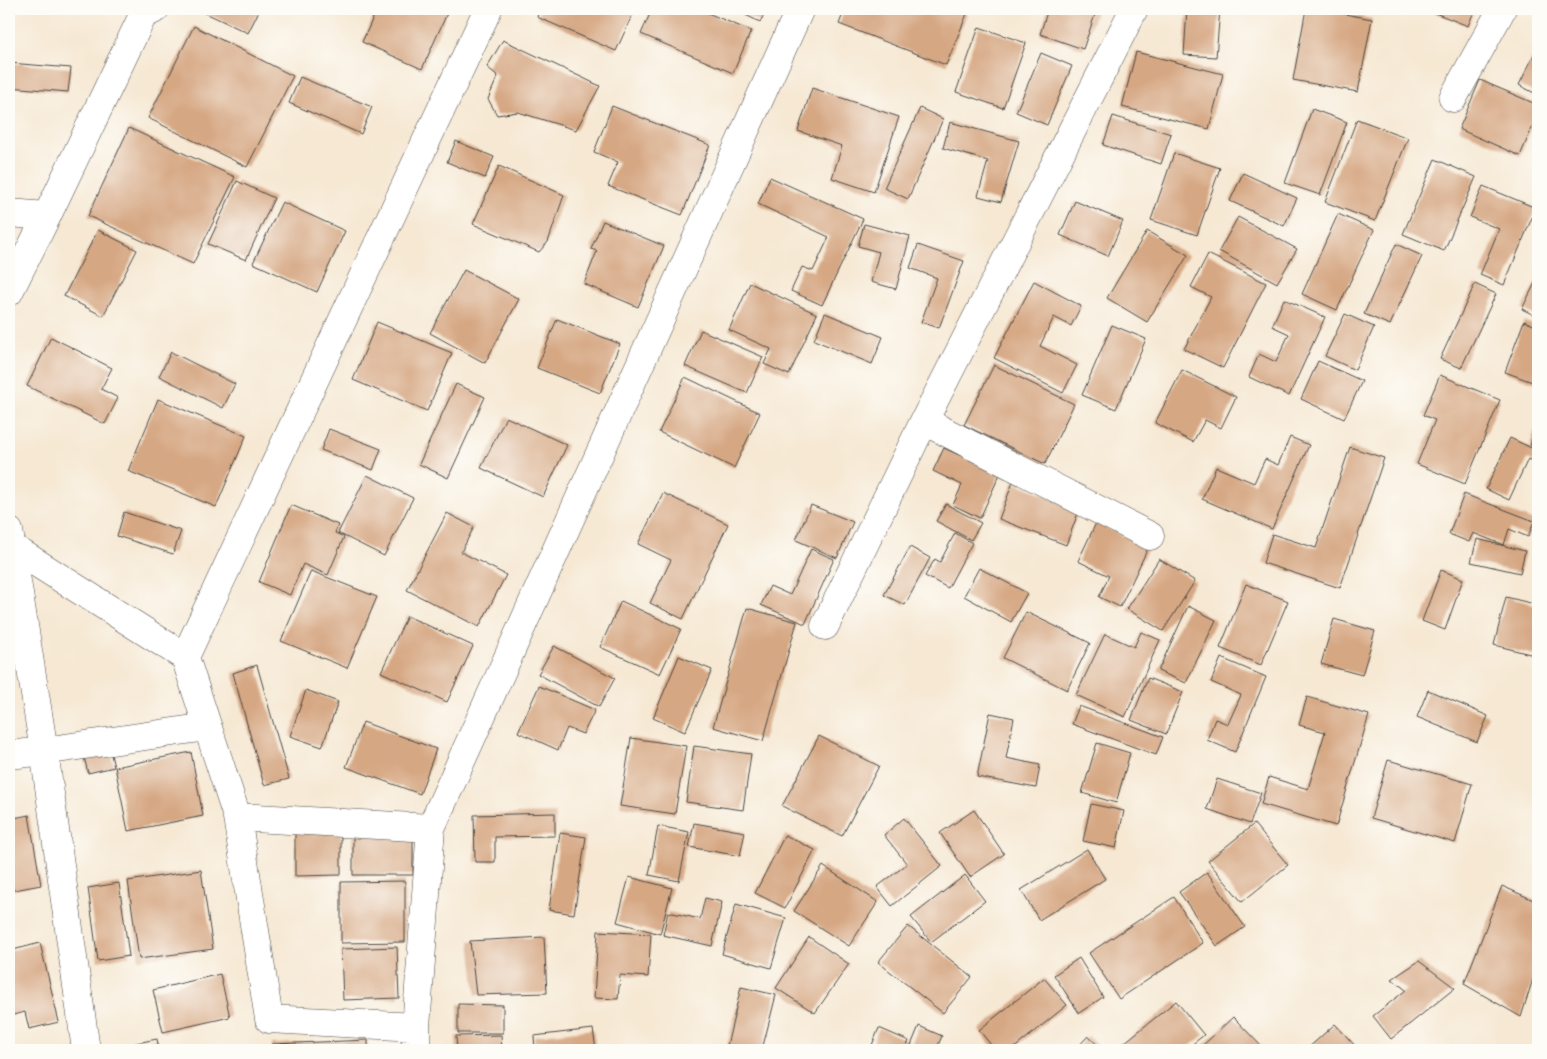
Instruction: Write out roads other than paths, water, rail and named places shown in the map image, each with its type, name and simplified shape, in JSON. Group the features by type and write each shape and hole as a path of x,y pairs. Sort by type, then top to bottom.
{"street":[{"path":"9,292 143,16 155,9"},
{"path":"185,657 488,9"},
{"path":"10,538 185,657 236,817 269,1019 416,1039 431,828 800,9"},
{"path":"825,626 924,421 1134,9"},
{"path":"1454,98 1502,9"},
{"path":"9,213 47,216"},
{"path":"924,421 1150,536"},
{"path":"10,538 44,752 86,1050"},
{"path":"9,755 44,752 207,727"},
{"path":"236,817 431,828"}]}
